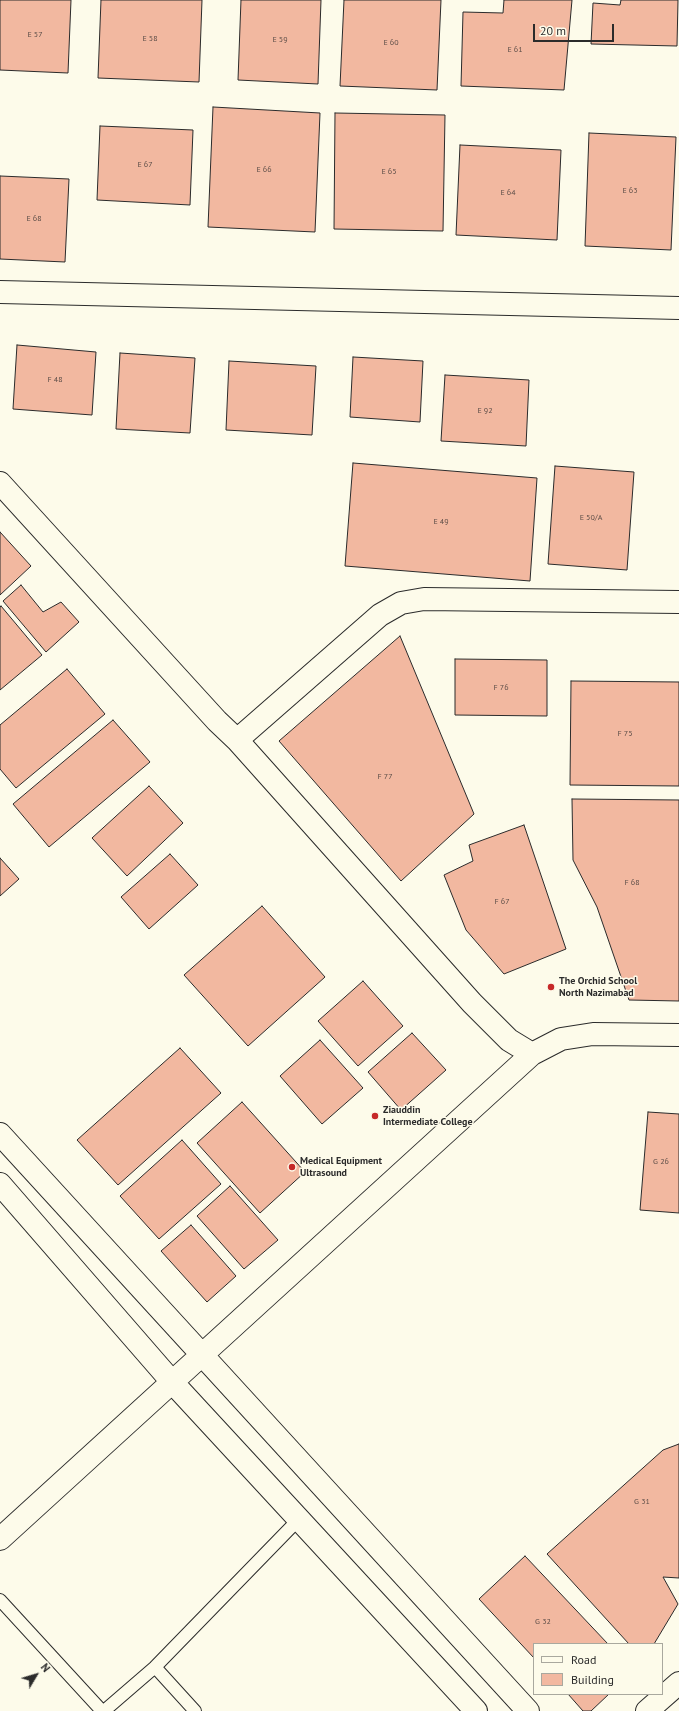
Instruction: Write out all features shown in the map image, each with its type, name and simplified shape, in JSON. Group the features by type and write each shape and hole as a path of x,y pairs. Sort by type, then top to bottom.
{"street":[{"path":"0,292 679,308"},
{"path":"0,483 217,721 237,740 472,1003 510,1040 532,1054"},
{"path":"237,740 380,615 402,603 424,599 679,602"},
{"path":"0,1539 532,1054 561,1039 593,1034 679,1035"},
{"path":"0,1134 528,1711"},
{"path":"0,1184 173,1382 476,1711"},
{"path":"647,1711 679,1683"}],"lane":[{"path":"0,1600 103,1711 155,1667 299,1519"},
{"path":"155,1667 195,1711"}],"building":[{"path":"0,0 71,0 68,73 0,70"},
{"path":"101,0 202,0 199,82 98,78"},
{"path":"241,0 321,0 318,84 238,80"},
{"path":"344,0 441,0 437,90 340,86"},
{"path":"504,0 572,0 564,90 461,86 463,12 503,13"},
{"path":"621,0 678,0 677,46 591,44 593,3 620,5"},
{"path":"213,107 320,113 315,232 208,227"},
{"path":"335,113 445,115 443,231 334,229"},
{"path":"100,126 193,130 190,205 97,200"},
{"path":"589,133 676,137 671,250 585,246"},
{"path":"460,145 561,150 557,240 456,235"},
{"path":"0,176 69,179 65,262 0,259"},
{"path":"17,345 96,352 92,415 13,409"},
{"path":"120,353 195,358 190,433 116,429"},
{"path":"353,357 423,361 420,422 350,417"},
{"path":"229,361 316,366 312,435 226,430"},
{"path":"445,375 529,380 526,446 441,441"},
{"path":"353,463 537,478 530,581 345,566"},
{"path":"555,466 634,472 627,570 548,564"},
{"path":"0,532 31,566 0,595"},
{"path":"21,585 43,612 61,602 79,622 46,652 3,601"},
{"path":"1,606 42,655 0,690 0,607"},
{"path":"400,636 474,814 401,881 279,741"},
{"path":"455,659 547,660 547,716 455,715"},
{"path":"67,669 105,714 16,788 0,769 0,725"},
{"path":"571,681 679,682 679,786 570,785"},
{"path":"113,720 150,762 49,847 13,804"},
{"path":"149,786 183,823 127,876 92,838"},
{"path":"572,799 679,800 679,1001 629,1000 597,907 573,860"},
{"path":"524,825 566,949 504,974 466,930 444,875 473,861 469,845"},
{"path":"170,854 198,885 149,929 121,897"},
{"path":"0,858 19,879 0,896"},
{"path":"262,906 325,977 248,1046 184,975"},
{"path":"363,981 403,1026 358,1066 318,1021"},
{"path":"412,1033 446,1070 401,1110 368,1072"},
{"path":"320,1040 363,1088 322,1124 280,1076"},
{"path":"180,1048 221,1093 118,1185 77,1140"},
{"path":"242,1102 305,1172 260,1213 197,1143"},
{"path":"648,1112 679,1114 679,1213 640,1210"},
{"path":"182,1140 221,1184 159,1239 120,1196"},
{"path":"230,1186 278,1240 244,1269 197,1216"},
{"path":"191,1225 236,1276 207,1302 161,1251"},
{"path":"679,1444 679,1578 663,1577 678,1604 655,1643 628,1643 547,1554 663,1450"},
{"path":"525,1556 607,1643 533,1643 533,1657 479,1599"},
{"path":"569,1695 608,1695 591,1711 583,1711"}],"place":[{"name":"The Orchid School North Nazimabad","path":"551,987"},
{"name":"Ziauddin Intermediate College","path":"375,1116"},
{"name":"Medical Equipment Ultrasound","path":"292,1167"}]}
